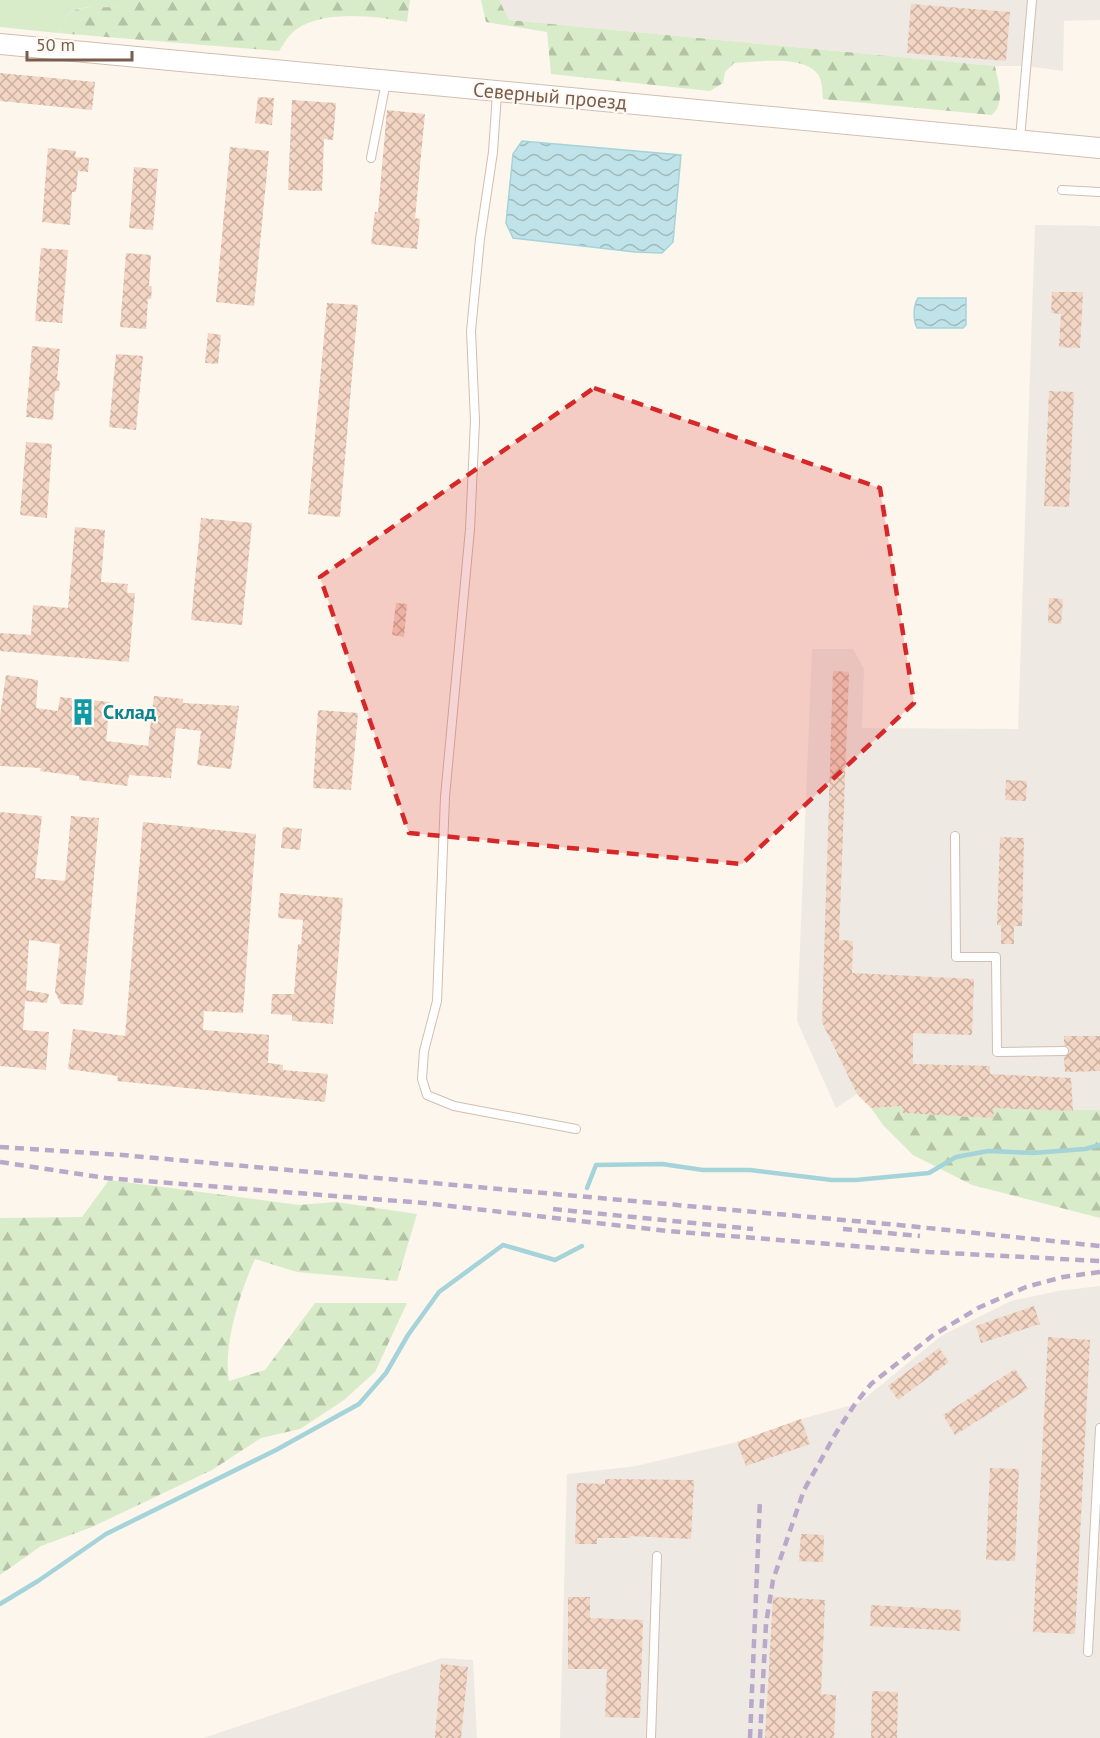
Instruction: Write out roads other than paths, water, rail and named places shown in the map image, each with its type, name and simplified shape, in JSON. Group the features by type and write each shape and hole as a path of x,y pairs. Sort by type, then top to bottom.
{"street":[{"name":"Северный проезд","path":"0,44 1100,148"}],"lane":[{"path":"1020,140 1032,0"},
{"path":"372,158 386,81"},
{"path":"497,91 493,152 480,239 471,332 475,422 470,529 445,797 437,1000 424,1051 422,1079 427,1095 454,1106 576,1130"},
{"path":"1062,190 1100,192"},
{"path":"955,836 956,957 996,957 997,1052 1064,1051"},
{"path":"1088,1652 1100,1428"},
{"path":"651,1738 657,1556"}],"water":[{"path":"522,141 681,155 673,242 662,253 513,238 506,223 513,154"},
{"path":"918,298 966,298 966,325 963,328 917,328 914,313"}],"waterway":[{"path":"587,1188 596,1165 662,1164 703,1170 750,1170 832,1180 856,1180 929,1173 956,1157 988,1151 1033,1153 1085,1149 1100,1145"},
{"path":"0,1604 106,1534 276,1450 359,1404 386,1373 408,1335 439,1292 503,1245 555,1260 582,1246"}],"railway":[{"path":"0,1147 122,1155 899,1225 1100,1246"},
{"path":"0,1162 106,1178 424,1203 667,1231 929,1252 1100,1261"},
{"path":"553,1209 753,1229"},
{"path":"843,1229 920,1236"},
{"path":"760,1738 766,1624 773,1580 804,1490 855,1404 871,1384 932,1336 980,1307 1026,1287 1063,1277 1100,1272"},
{"path":"750,1738 760,1499"}],"place":[{"name":"Склад","path":"83,712"}]}
